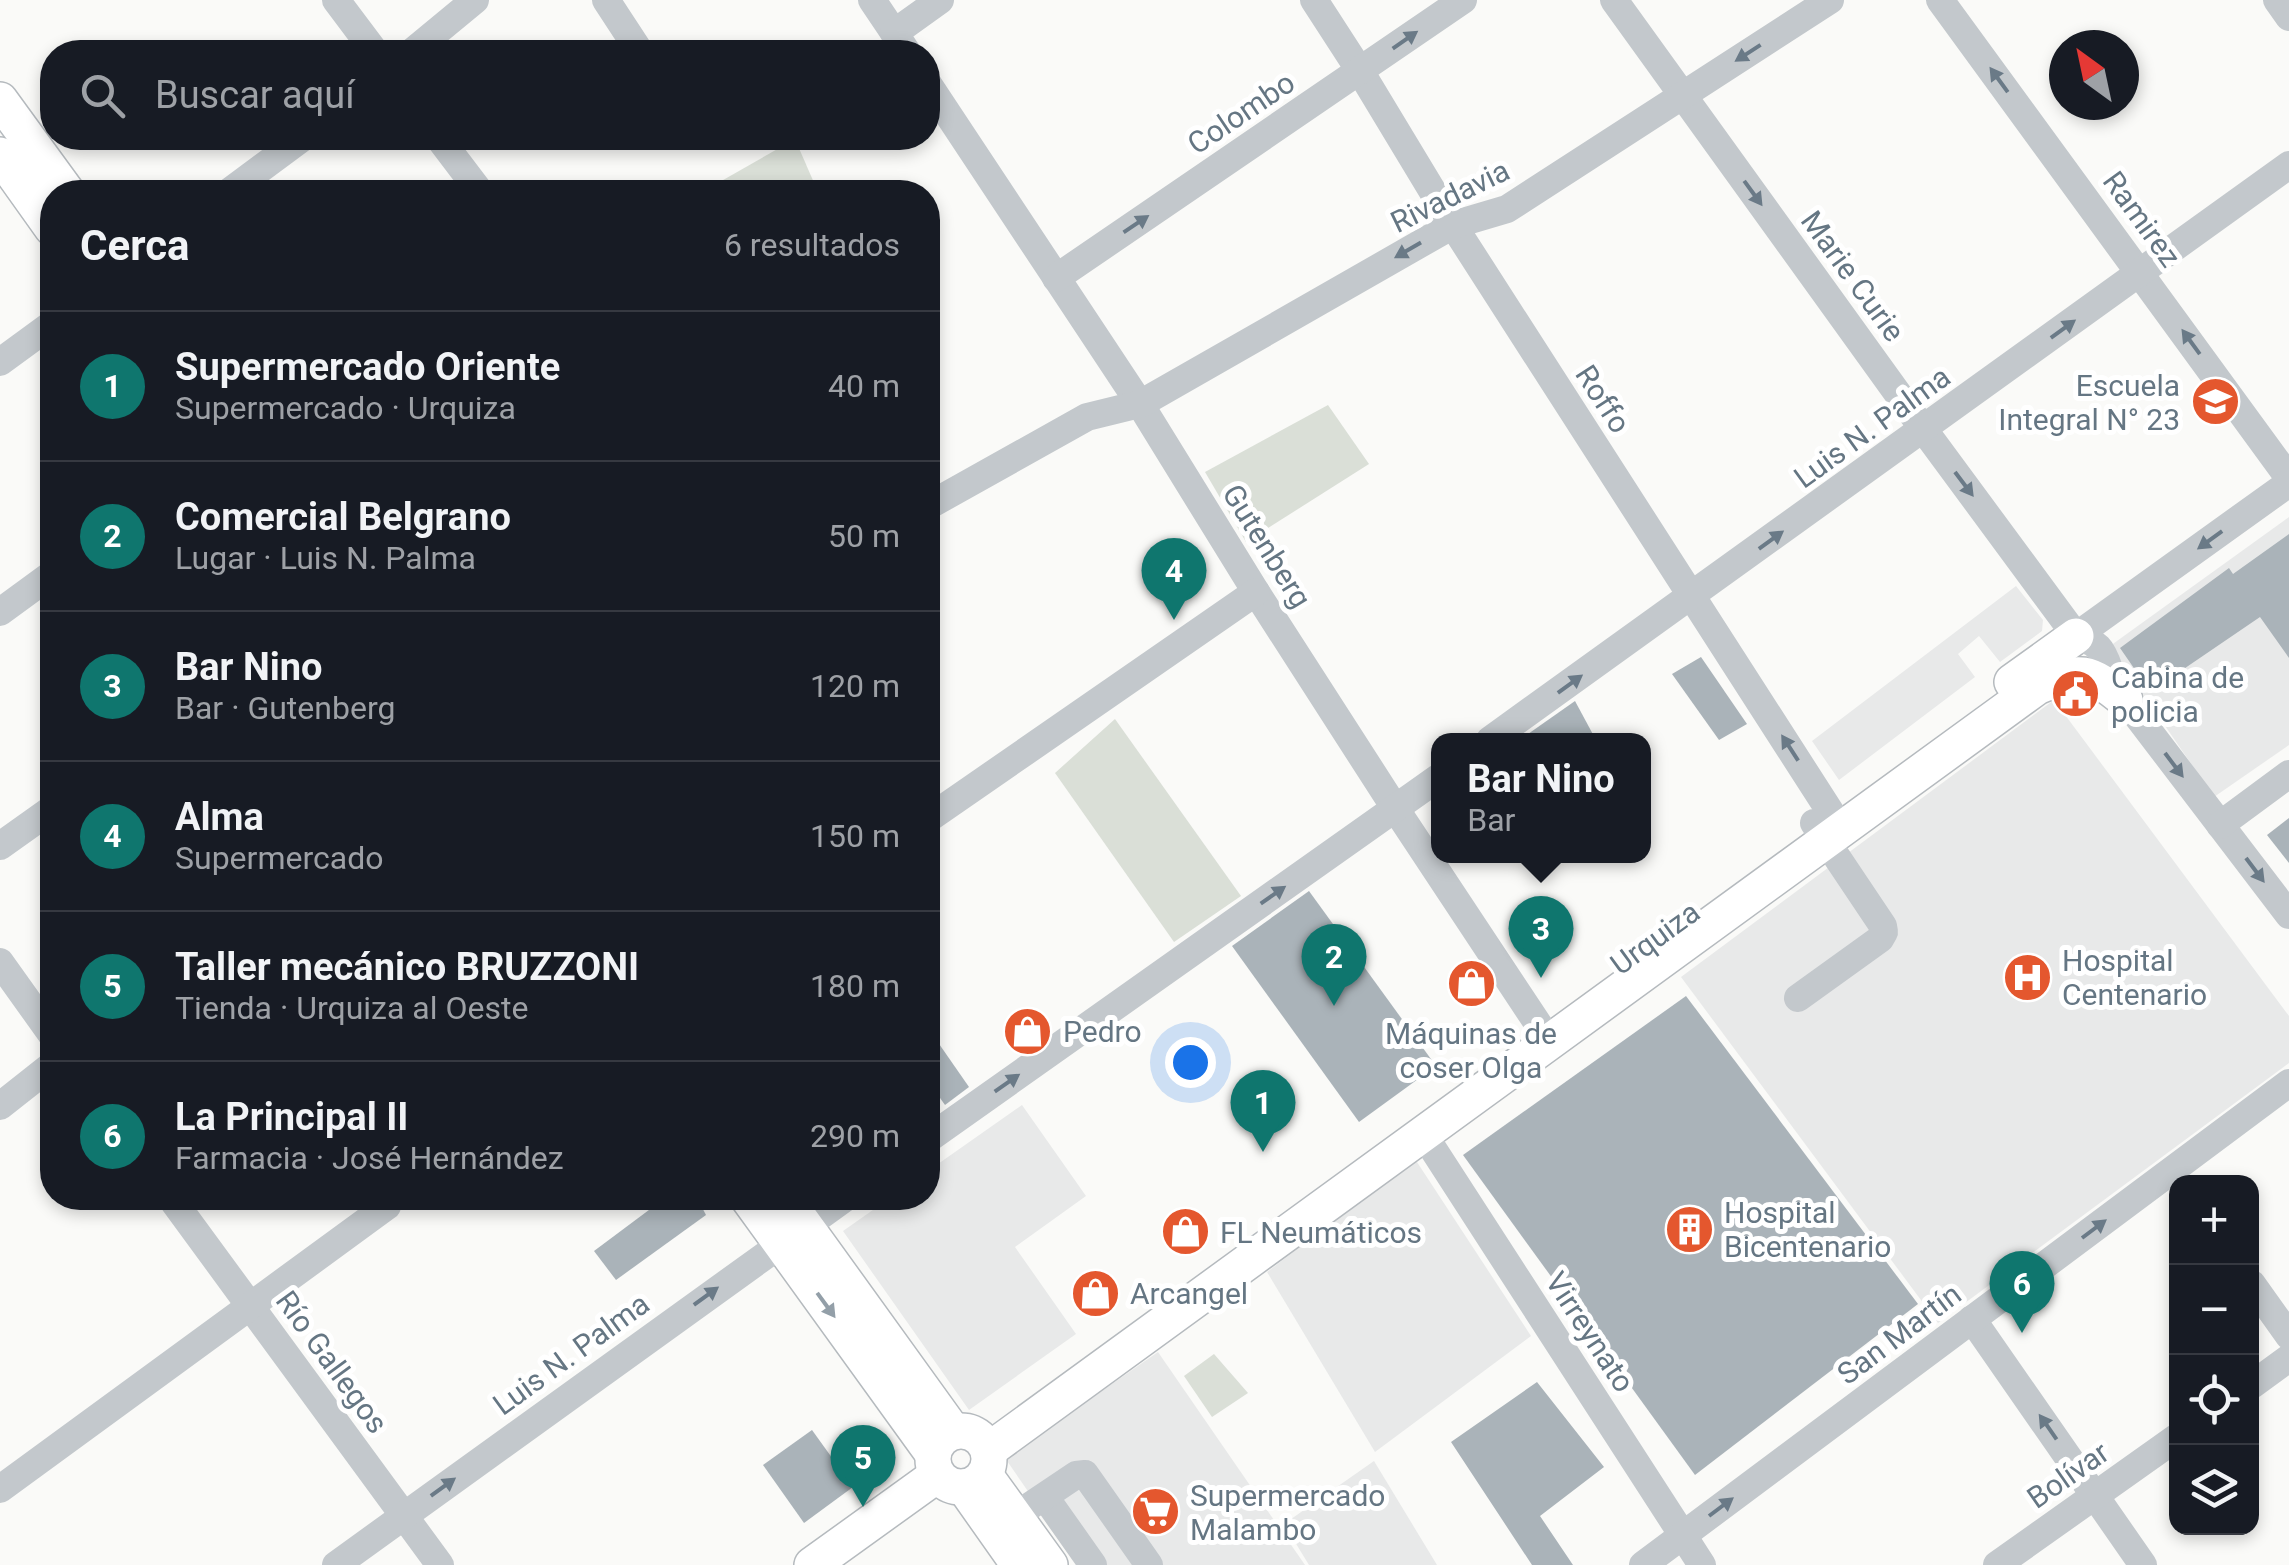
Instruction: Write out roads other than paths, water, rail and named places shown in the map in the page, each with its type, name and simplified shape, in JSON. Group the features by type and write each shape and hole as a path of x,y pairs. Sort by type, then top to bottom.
{"main road":[{"path":"0,100 58,180"},
{"path":"0,155 40,211"},
{"name":"Urquiza","path":"963,1458 1829,826 2076,636"},
{"name":"Urquiza","path":"1829,826 2037,686 2066,674 2096,676 2124,700"},
{"name":"Urquiza","path":"963,1458 1424,1135 1544,1033"},
{"path":"790,1222 868,1339 1015,1516 1050,1565"},
{"path":"812,1565 963,1458"},
{"path":"963,1458 1018,1565"}],"street":[{"path":"336,0 366,40"},
{"path":"427,40 475,0"},
{"path":"606,0 632,40"},
{"path":"872,0 898,40"},
{"path":"903,40 940,0"},
{"name":"Roffo","path":"1314,0 1692,597 1829,826 1883,926 1880,939 1798,998"},
{"name":"Colombo","path":"1056,278 1462,0"},
{"name":"Marie Curie","path":"1614,0 2076,636 2093,642 2107,658 2109,671 2124,700 2289,915"},
{"name":"Rivadavia","path":"940,499 1087,418 1140,404 1453,225 1506,209 1830,0"},
{"name":"Ramirez","path":"1940,0 2289,480"},
{"path":"2277,0 2289,18"},
{"name":"Gutenberg","path":"940,102 1140,404 1256,592 1431,861"},
{"path":"245,180 286,150"},
{"path":"448,150 471,180"},
{"name":"Luis N. Palma","path":"1500,733 2289,165"},
{"path":"0,362 40,333"},
{"name":"Urquiza","path":"2076,636 2289,480"},
{"path":"0,612 40,583"},
{"path":"940,811 1256,592"},
{"path":"2220,824 2289,774"},
{"path":"940,1131 1431,783"},
{"path":"0,846 40,818"},
{"name":"Gutenberg","path":"1432,863 1544,1033"},
{"path":"0,962 40,1019"},
{"path":"0,1106 40,1074"},
{"name":"San Martín","path":"2176,1175 2289,1083"},
{"name":"Virreynato","path":"1424,1135 1702,1565"},
{"name":"San Martín","path":"1643,1565 1972,1319 2169,1181"},
{"name":"Río Gallegos","path":"180,1210 440,1565"},
{"path":"0,1489 383,1210"},
{"name":"Luis N. Palma","path":"336,1565 790,1222 817,1210"},
{"path":"2259,1294 2289,1336"},
{"path":"1972,1319 2144,1565"},
{"path":"2259,1380 2289,1358"},
{"name":"Bolívar","path":"1998,1565 2169,1443"},
{"path":"1015,1516 1076,1475 1086,1474 1149,1565"},
{"path":"1044,1496 1093,1565"}],"place":[{"name":"Escuela Integral N° 23","path":"2215,402"},
{"name":"Alma","path":"1174,620"},
{"name":"Cabina de policia","path":"2076,694"},
{"name":"Hospital Centenario","path":"2027,977"},
{"name":"Bar Nino","path":"1541,978"},
{"name":"Máquinas de coser Olga","path":"1471,984"},
{"name":"Comercial Belgrano","path":"1334,1006"},
{"name":"Pedro","path":"1028,1031"},
{"name":"Supermercado Oriente","path":"1263,1152"},
{"name":"Hospital Bicentenario","path":"1689,1229"},
{"name":"FL Neumáticos","path":"1185,1232"},
{"name":"Arcangel","path":"1095,1293"},
{"name":"La Principal II","path":"2022,1333"},
{"name":"Taller mecánico BRUZZONI","path":"863,1507"},
{"name":"Supermercado Malambo","path":"1155,1512"}]}
